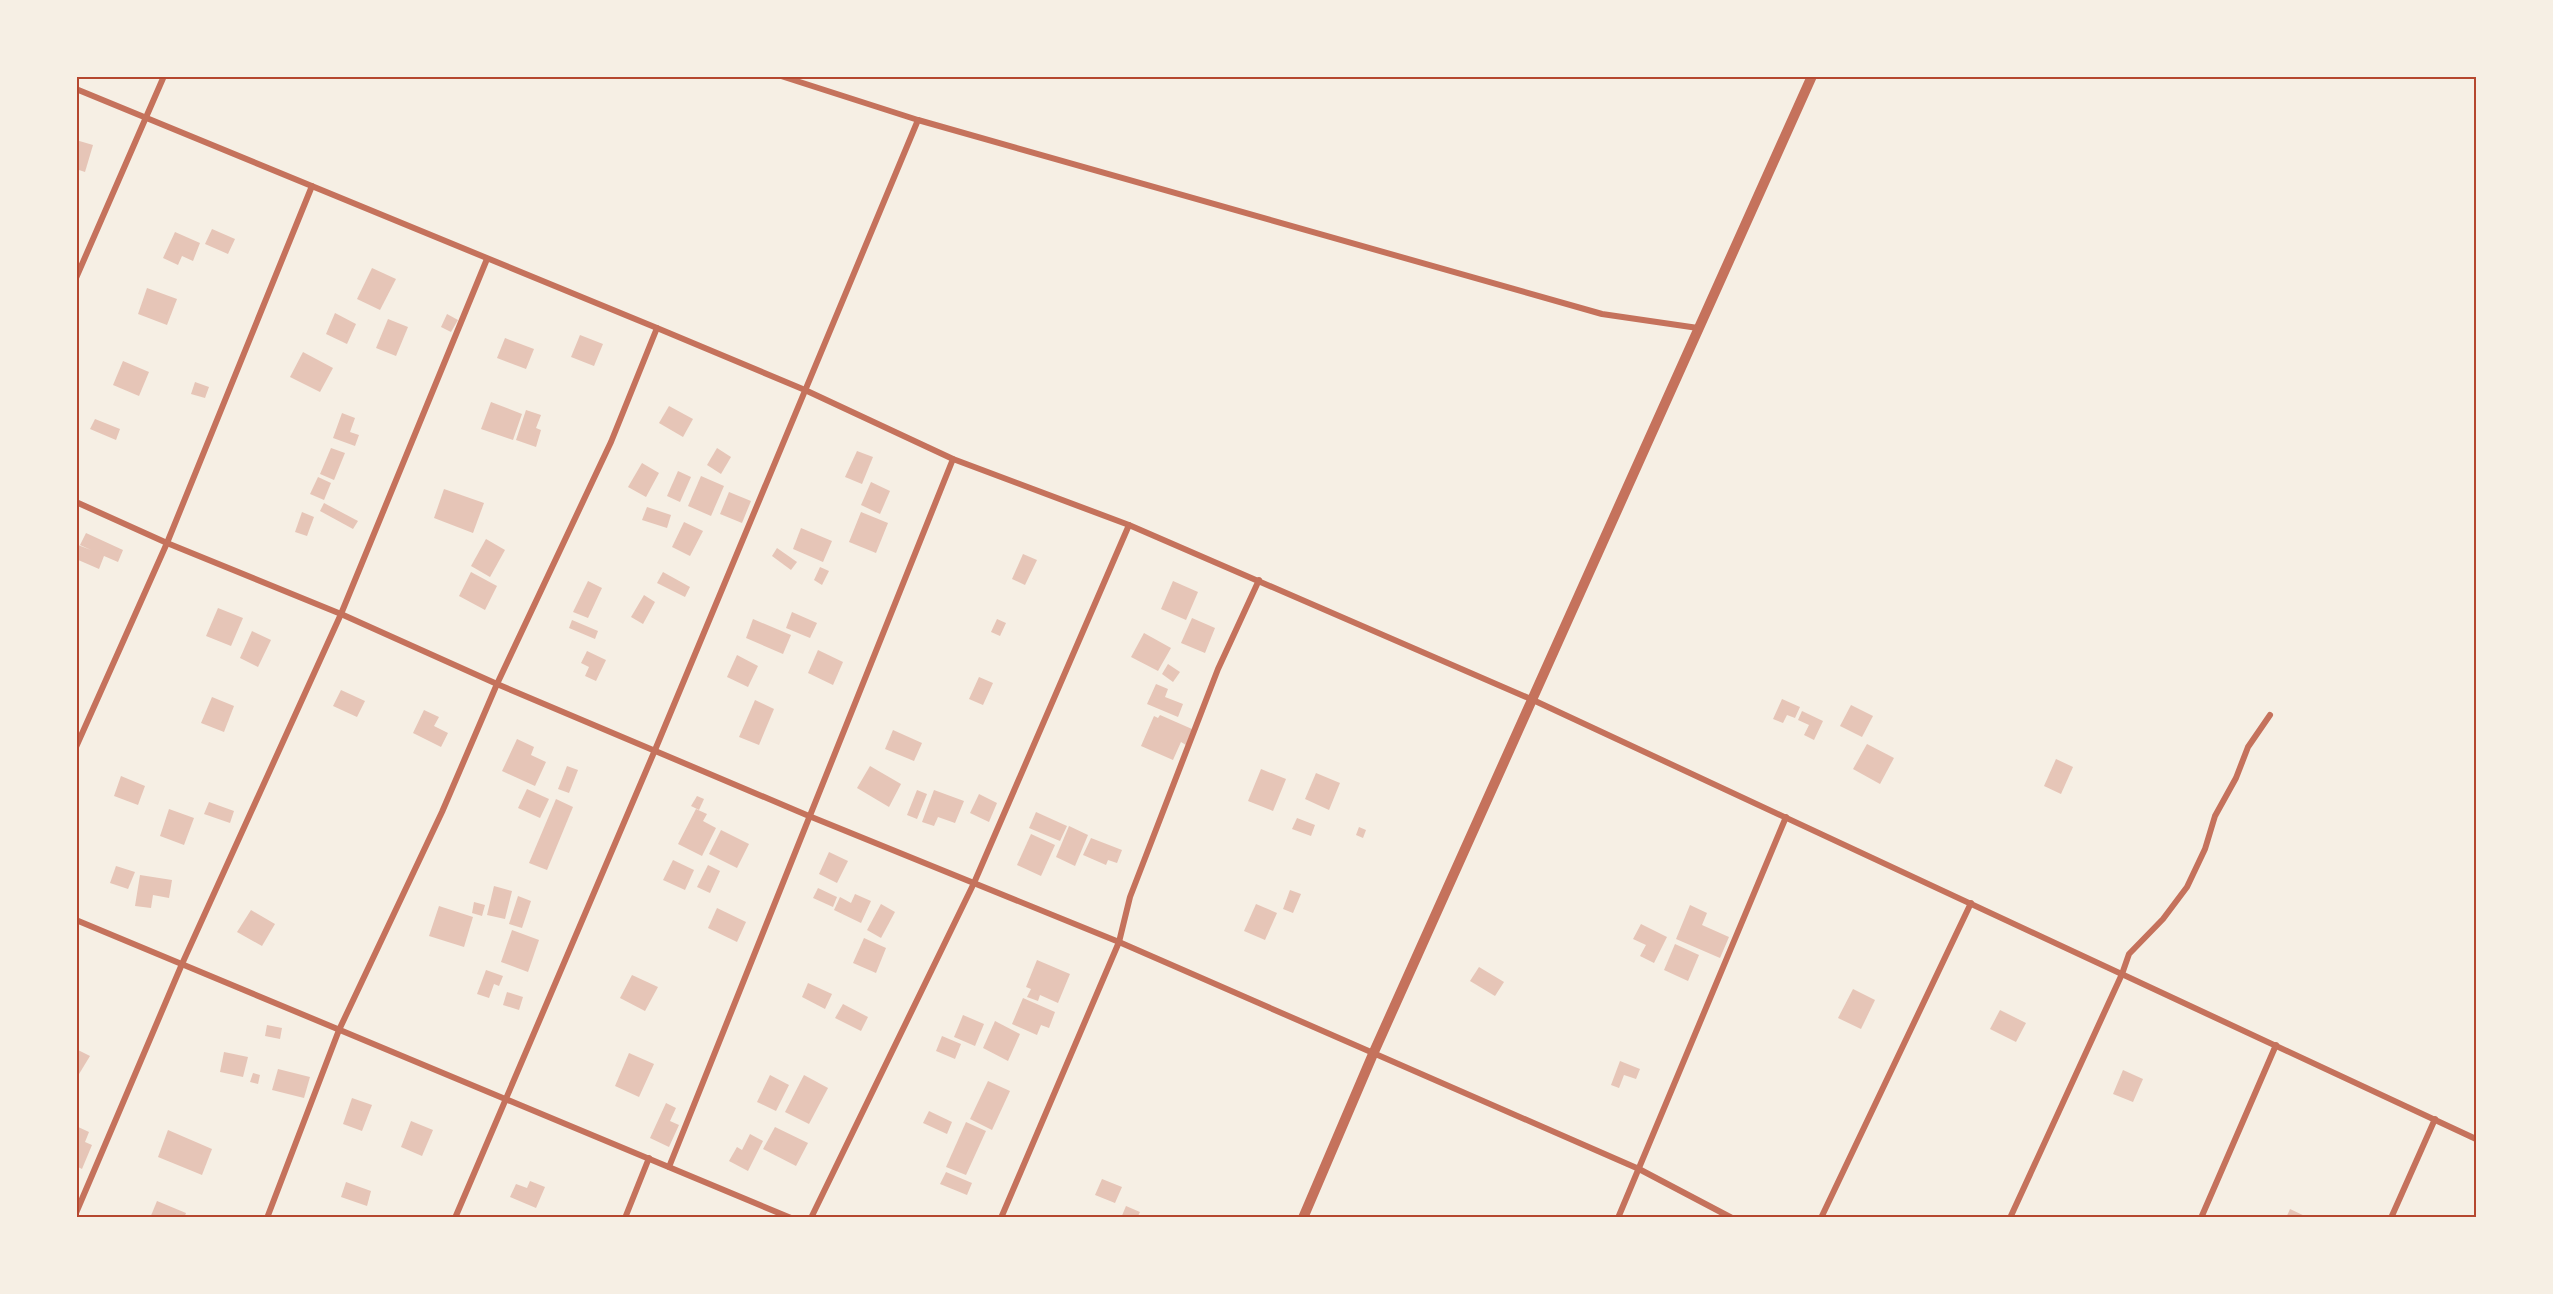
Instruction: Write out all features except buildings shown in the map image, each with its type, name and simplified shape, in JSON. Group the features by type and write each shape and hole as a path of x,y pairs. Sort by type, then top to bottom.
{"street":[{"path":"76,278 164,76"},
{"path":"781,76 918,120 1602,314 1698,328"},
{"path":"1303,1218 1373,1054 1812,76"},
{"path":"76,89 805,390 953,459 1129,525 1259,580 1533,700 2476,1138"},
{"path":"455,1218 655,750 918,120"},
{"path":"76,747 167,543 312,186"},
{"path":"76,1213 182,964 341,614 487,259"},
{"path":"267,1218 339,1030 442,812 497,684 611,442 657,328"},
{"path":"669,1167 953,459"},
{"path":"76,502 167,543 341,614 497,684 809,816 1119,942 1639,1169 1732,1218"},
{"path":"811,1218 975,882 1129,525"},
{"path":"1001,1218 1119,942 1130,897 1218,669 1259,580"},
{"path":"2010,1218 2122,974 2129,954 2163,919 2187,887 2248,747 2270,715"},
{"path":"1618,1218 1786,817"},
{"path":"1821,1218 1971,903"},
{"path":"76,920 791,1218"},
{"path":"2201,1218 2276,1045"},
{"path":"2391,1218 2435,1119"},
{"path":"625,1218 649,1158"}]}
